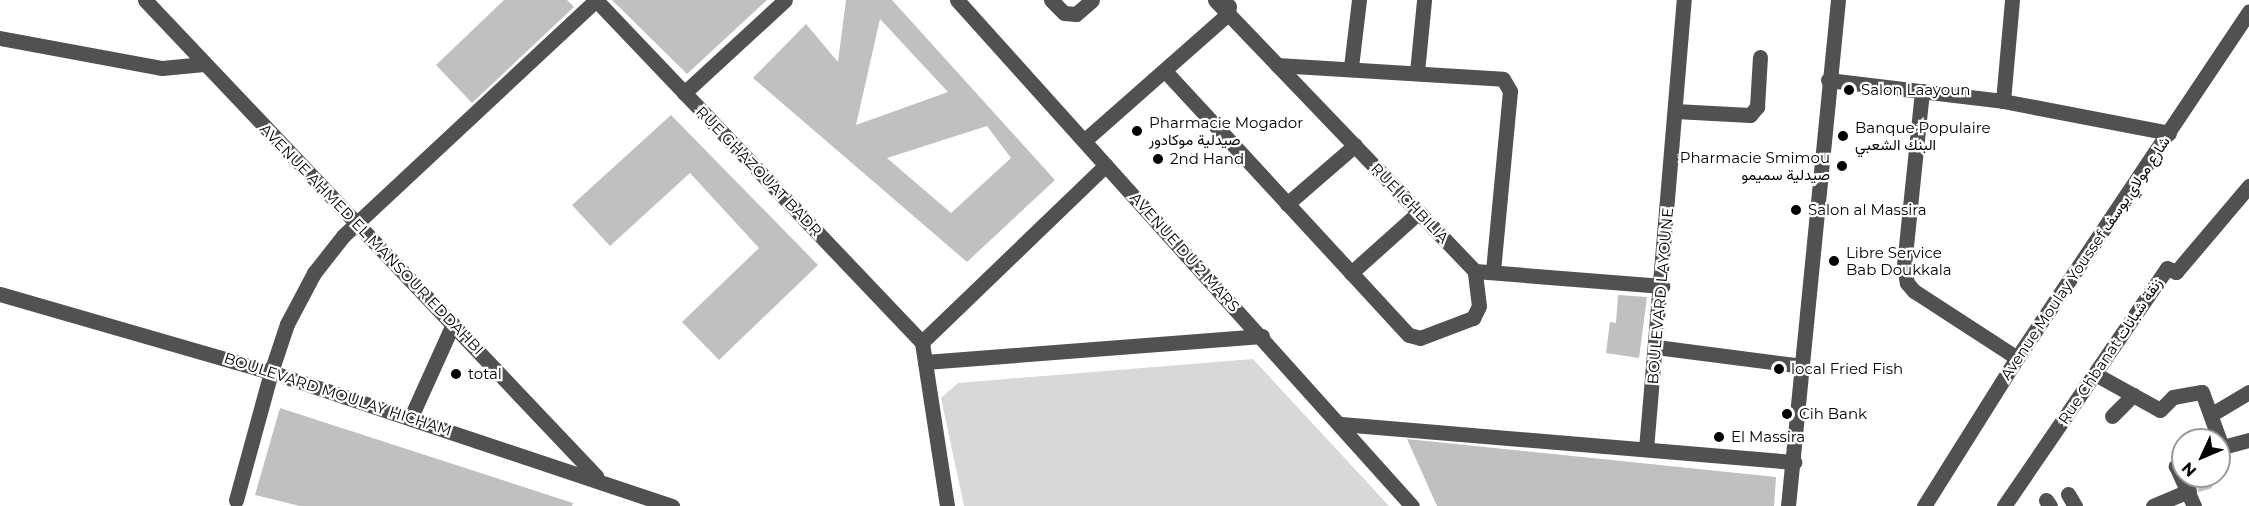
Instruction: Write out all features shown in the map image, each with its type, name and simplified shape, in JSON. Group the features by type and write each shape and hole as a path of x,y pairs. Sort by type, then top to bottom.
{"street":[{"name":"AVENUE AHMED EL MANSOUR EDDAHBI","path":"145,0 598,478"},
{"path":"236,500 271,372 301,295 328,253 596,0"},
{"name":"RUE GHAZOUAT BADR","path":"596,0 922,342"},
{"path":"684,93 785,0"},
{"name":"AVENUE DU 2 MARS","path":"957,0 1262,336 1412,506"},
{"path":"1051,0 1064,12 1077,14 1092,0"},
{"name":"RUE ICHBILIA","path":"1215,0 1229,7 1277,65 1475,271"},
{"path":"1351,68 1359,0"},
{"path":"1417,72 1424,0"},
{"name":"BOULEVARD LAYOUNE","path":"1646,449 1662,286 1684,0"},
{"path":"1788,506 1794,462 1828,80 1838,0"},
{"path":"2003,101 2012,0"},
{"path":"1084,140 1166,71 1229,7"},
{"name":"Avenue Moulay Youssef شارع مولاي يوسف","path":"1924,506 2017,358 2249,11"},
{"path":"0,38 155,68 204,64"},
{"path":"1675,111 1750,115 1757,106 1761,57"},
{"path":"1277,65 1496,78 1508,86 1493,271"},
{"path":"1166,71 1404,330 1420,338 1473,318 1479,306 1475,271 1662,286"},
{"path":"1828,80 2003,101 2169,133"},
{"path":"1922,91 1904,265 1907,282 1914,291 2017,358"},
{"path":"1287,204 1355,145"},
{"path":"947,506 922,342 1106,165"},
{"name":"Rue Chbanat زنقة شبانات","path":"2004,506 2167,268 2176,272 2249,186"},
{"path":"1351,273 1419,212"},
{"name":"BOULEVARD MOULAY HICHAM","path":"0,294 271,372 598,478 672,506"},
{"path":"411,417 453,324"},
{"path":"925,362 1262,336"},
{"path":"1656,347 1803,366"},
{"path":"2096,374 2160,410 2173,397 2202,392 2215,428"},
{"path":"2212,414 2249,392"},
{"path":"2112,416 2133,395"},
{"path":"1341,424 1794,462"},
{"path":"2231,444 2249,440"},
{"path":"2188,488 2194,506"},
{"path":"2153,506 2189,491"}],"shaded area":[{"path":"1253,359 1389,506 964,506 941,398 958,383"}],"building":[{"path":"504,0 567,0 574,7 472,103 436,65"},
{"path":"612,0 767,0 687,74"},
{"path":"846,0 892,0 1055,180 967,262 753,78 806,24 838,62","holes":["880,19 948,92 856,125","987,126 1011,158 951,213 887,158"]},
{"path":"671,115 818,265 719,360 682,322 759,248 690,173 610,246 572,205"},
{"path":"1618,295 1647,297 1639,358 1606,353 1610,322 1616,323"},
{"path":"280,408 573,503 572,506 300,506 255,495"},
{"path":"1407,439 1776,477 1774,506 1437,506"},
{"path":"2197,488 2212,488 2199,492"}],"place":[{"name":"Salon Laayoun","path":"1849,90"},
{"name":"Pharmacie Mogador صيدلية موكادور","path":"1137,131"},
{"name":"Banque Populaire البنك الشعبي","path":"1843,136"},
{"name":"2nd Hand","path":"1158,159"},
{"name":"Pharmacie Smimou صيدلية سميمو","path":"1842,166"},
{"name":"Salon al Massira","path":"1796,210"},
{"name":"Libre Service Bab Doukkala","path":"1834,261"},
{"name":"local Fried Fish","path":"1779,369"},
{"name":"total","path":"456,374"},
{"name":"Cih Bank","path":"1787,414"},
{"name":"El Massira","path":"1719,437"}]}
